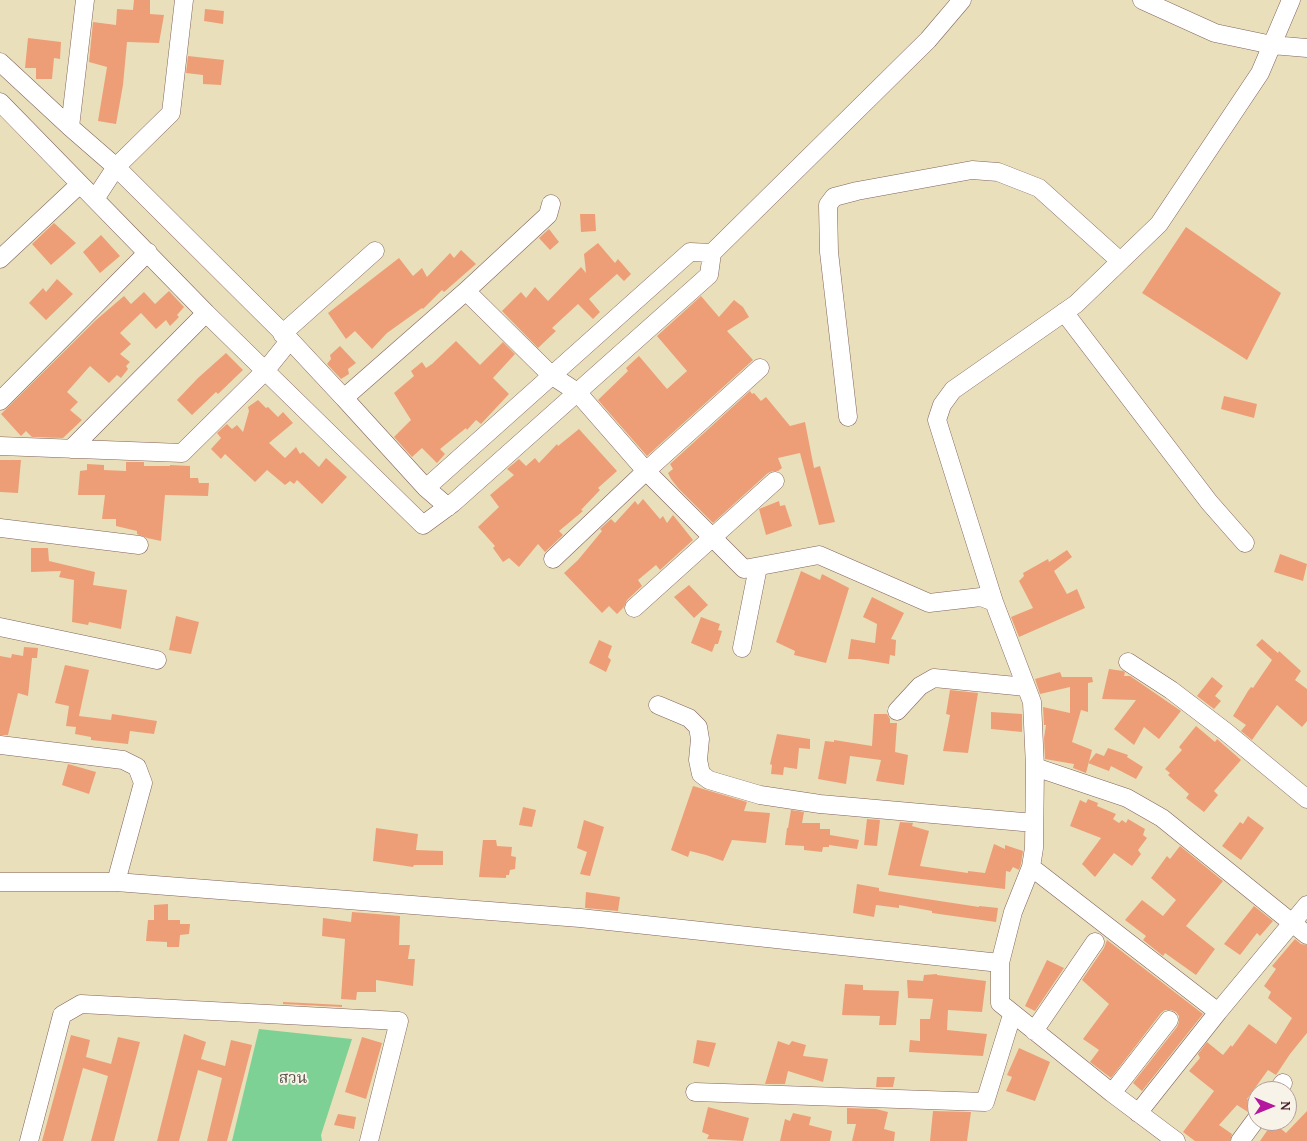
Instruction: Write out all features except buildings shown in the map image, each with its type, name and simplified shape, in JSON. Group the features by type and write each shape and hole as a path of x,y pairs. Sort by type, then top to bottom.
{"street":[{"path":"70,128 85,0"},
{"path":"95,199 116,167 171,113 184,0"},
{"path":"0,102 206,313 423,525 448,507 709,275 712,253 928,40 962,0"},
{"path":"1142,0 1215,33 1272,45 1307,48"},
{"path":"1176,1141 1012,1015 1000,1003 1000,963 1014,912 1031,867 1034,848 1035,768 1032,702 994,602 938,420 942,405 953,390 1076,304 1159,224 1260,73 1291,0"},
{"path":"0,62 70,128 116,167 286,337 426,488 448,507"},
{"path":"848,417 829,252 828,205 834,197 972,170 998,172 1039,188 1120,261"},
{"path":"0,259 80,184"},
{"path":"344,398 466,291 548,214 551,204"},
{"path":"0,446 182,453 265,371 286,337 375,251"},
{"path":"0,401 148,252"},
{"path":"426,488 690,252 712,253"},
{"path":"466,291 551,375 577,392 646,471 744,569 818,555 929,603 981,597 994,602"},
{"path":"1064,312 1209,502 1245,544"},
{"path":"71,449 206,313"},
{"path":"553,558 760,368"},
{"path":"634,608 775,481"},
{"path":"0,528 138,544"},
{"path":"742,648 758,566"},
{"path":"0,627 157,660"},
{"path":"1128,662 1171,690 1226,732 1307,799"},
{"path":"897,710 920,686 934,678 1026,687"},
{"path":"658,705 689,718 698,727 700,739 698,760 701,774 709,780 760,795 820,804 1034,823"},
{"path":"0,745 123,760 137,767 143,783 116,882"},
{"path":"1035,768 1127,798 1162,818 1307,935"},
{"path":"1031,867 1218,1012"},
{"path":"0,882 116,882 580,918 1000,963"},
{"path":"1138,1113 1218,1012 1307,905"},
{"path":"1034,1032 1095,942"},
{"path":"29,1141 62,1014 81,1004 398,1021 369,1141"},
{"path":"695,1092 985,1102 1012,1015"},
{"path":"1112,1093 1169,1020"}],"green space":[{"name":"สวน","path":"259,1029 352,1039 321,1135 322,1141 232,1141"}]}
